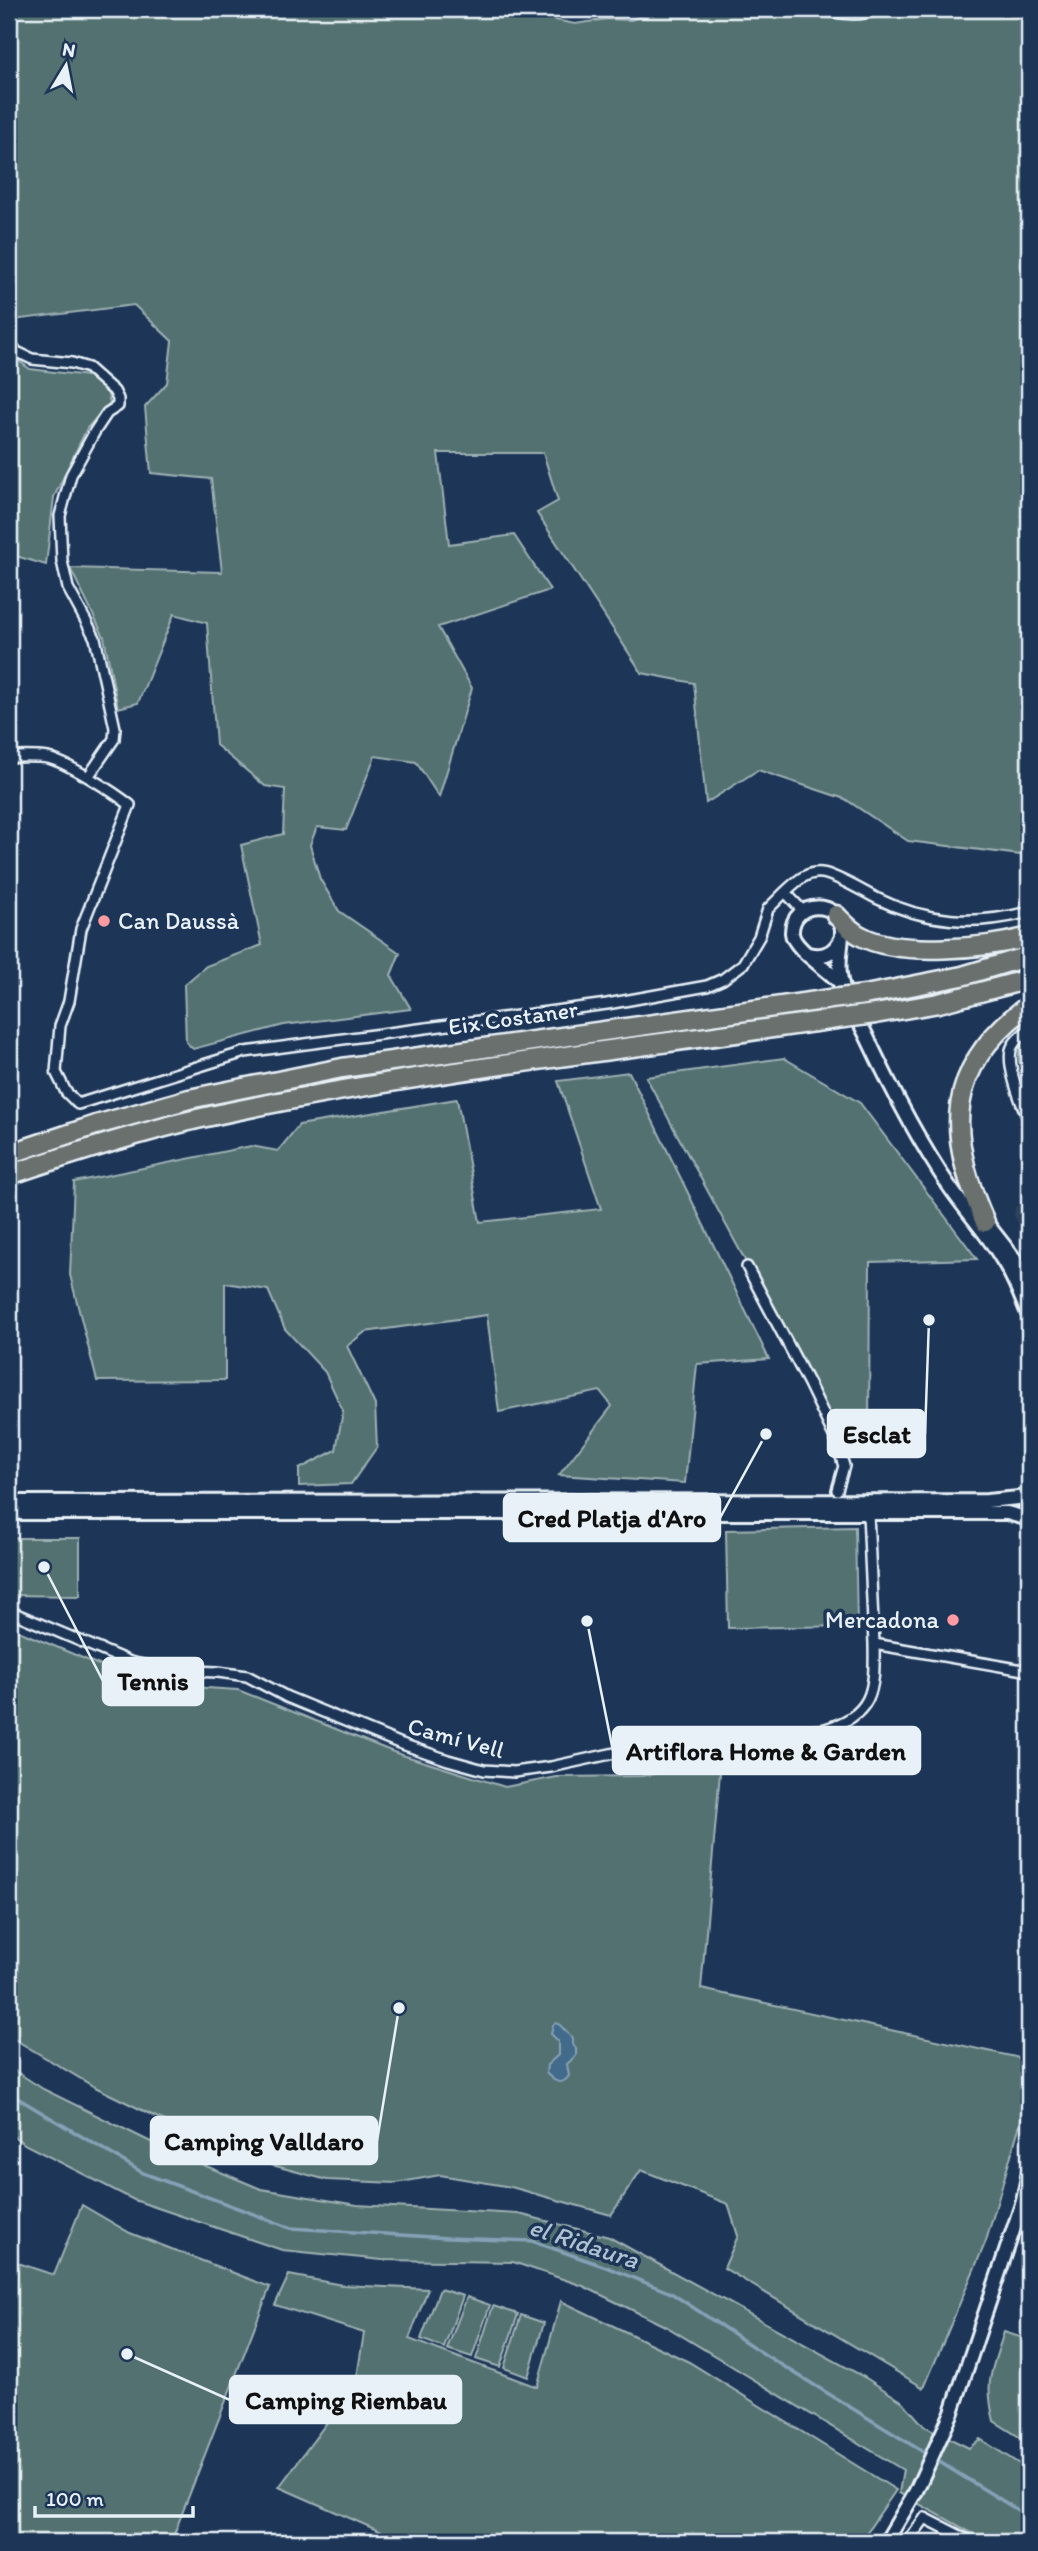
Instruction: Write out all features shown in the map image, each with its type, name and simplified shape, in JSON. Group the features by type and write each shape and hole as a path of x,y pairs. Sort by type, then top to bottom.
{"highway":[{"path":"836,915 863,937 904,946 931,949 964,947 1004,944 1029,937"},
{"name":"Eix Costaner","path":"9,1154 96,1125 178,1102 342,1068 837,992 865,995 962,976 1029,956"},
{"name":"Eix Costaner","path":"9,1175 139,1134 346,1089 875,1014 939,1003 1029,979"},
{"path":"985,1222 972,1194 961,1156 959,1116 965,1082 982,1049 1006,1022 1029,1005"}],"street":[{"path":"820,9 846,14 870,13 879,9"},
{"path":"9,342 17,352 32,359 72,363 88,369 114,391 118,399 118,406 107,414 94,431 71,475 60,516 62,561 68,588 95,638 115,728 114,739 88,777"},
{"path":"9,757 48,758 88,777 130,805 81,929 69,1001 60,1027 56,1072 66,1092 78,1104 245,1052 607,1004 707,986 723,979 743,964 759,937 768,909 803,876 822,873 923,916 954,922 1001,918 1029,912"},
{"path":"785,892 803,911"},
{"path":"837,992 842,926 836,915 818,906 803,911 794,921 792,934 797,946 833,973 837,992 910,1122 948,1185 1002,1257 1029,1317"},
{"path":"807,954 827,954 841,939"},
{"path":"1029,1030 1020,1036 1011,1050 1016,1090 1029,1121"},
{"path":"948,1185 985,1222 1013,1257 1029,1284"},
{"path":"747,1267 835,1438 844,1466 837,1490"},
{"path":"9,1502 987,1501 1028,1496 1026,1507 1029,1519 1007,1513 9,1513"},
{"name":"Camí Vell","path":"9,1611 130,1662 166,1670 247,1676 286,1697 424,1752 484,1770 514,1772 551,1767 633,1749 822,1730 845,1723 860,1710 869,1696 875,1677 868,1513"},
{"path":"874,1644 1026,1668"},
{"path":"886,2542 916,2491 952,2412 1023,2201 1029,2172"},
{"path":"907,2542 925,2518 972,2542"}],"shaded area":[{"path":"1029,1198 1029,1241 1014,1216 1015,1207"},
{"path":"556,2023 572,2038 572,2044 576,2048 576,2056 567,2064 569,2076 560,2082 546,2073 547,2065 558,2055 558,2041 551,2034"}],"green space":[{"path":"9,9 545,9 555,20 575,24 607,19 631,20 658,9 792,9 859,18 889,9 1029,9 1029,856 908,841 845,799 758,770 706,803 694,683 642,673 537,513 558,501 543,453 438,453 449,544 514,535 550,590 438,627 472,688 439,797 416,762 375,756 346,830 317,827 310,845 320,879 339,911 400,953 391,975 411,1009 284,1025 193,1049 186,1042 184,985 206,966 262,945 241,845 283,834 285,789 265,786 216,745 207,623 174,614 138,703 118,708 104,637 70,568 222,572 211,479 151,473 145,407 167,383 172,341 134,305 13,320 9,315"},
{"path":"9,354 30,369 88,376 107,391 110,403 87,428 54,497 46,565 9,554"},
{"path":"1029,1028 1029,1089 1022,1072 1019,1052"},
{"path":"784,1058 860,1103 977,1259 870,1262 869,1431 838,1432 646,1077"},
{"path":"629,1072 769,1359 697,1364 685,1483 559,1475 612,1406 600,1391 499,1412 487,1315 365,1332 347,1346 375,1405 377,1447 351,1484 299,1486 299,1469 336,1450 343,1411 325,1372 285,1329 268,1290 225,1283 225,1380 97,1381 70,1275 74,1182 251,1146 278,1151 299,1125 457,1099 480,1222 601,1209 558,1081"},
{"path":"855,1527 857,1626 728,1628 726,1530"},
{"path":"9,1538 80,1538 80,1596 9,1595"},
{"path":"9,1627 144,1684 238,1690 396,1753 505,1787 557,1777 642,1776 721,1761 701,1989 1029,2060 1029,2093 986,2241 924,2388 724,2268 738,2236 728,2204 641,2170 611,2215 511,2187 440,2175 396,2183 327,2180 272,2165 158,2118 93,2086 9,2036"},
{"path":"9,2067 43,2089 163,2148 261,2189 357,2205 519,2214 609,2237 866,2378 903,2402 924,2426 969,2448 980,2439 1029,2470 1029,2542 988,2542 899,2493 903,2470 667,2327 583,2286 513,2262 382,2260 282,2250 134,2200 26,2145 9,2133"},
{"path":"82,2205 130,2233 270,2287 171,2542 9,2542 9,2260 54,2275"},
{"path":"289,2275 342,2285 428,2289 409,2339 537,2387 561,2301 689,2362 896,2490 860,2542 404,2542 279,2487 356,2383 364,2333 275,2305"},
{"path":"440,2289 463,2296 444,2348 421,2339"},
{"path":"467,2297 490,2305 472,2357 447,2349"},
{"path":"493,2306 518,2314 500,2367 476,2359"},
{"path":"521,2315 544,2323 528,2377 504,2368"},
{"path":"1004,2332 1029,2340 1029,2443 994,2421 990,2385"}],"waterway":[{"name":"el Ridaura","path":"9,2093 143,2173 291,2228 532,2241 671,2293 767,2356 1029,2517"}],"place":[{"name":"Can Daussà","path":"104,921"},
{"name":"Esclat","path":"929,1320"},
{"name":"Cred Platja d'Aro","path":"766,1434"},
{"name":"Tennis","path":"44,1567"},
{"name":"Mercadona","path":"953,1620"},
{"name":"Artiflora Home & Garden","path":"587,1621"},
{"name":"Camping Valldaro","path":"399,2008"},
{"name":"Camping Riembau","path":"127,2354"}]}
